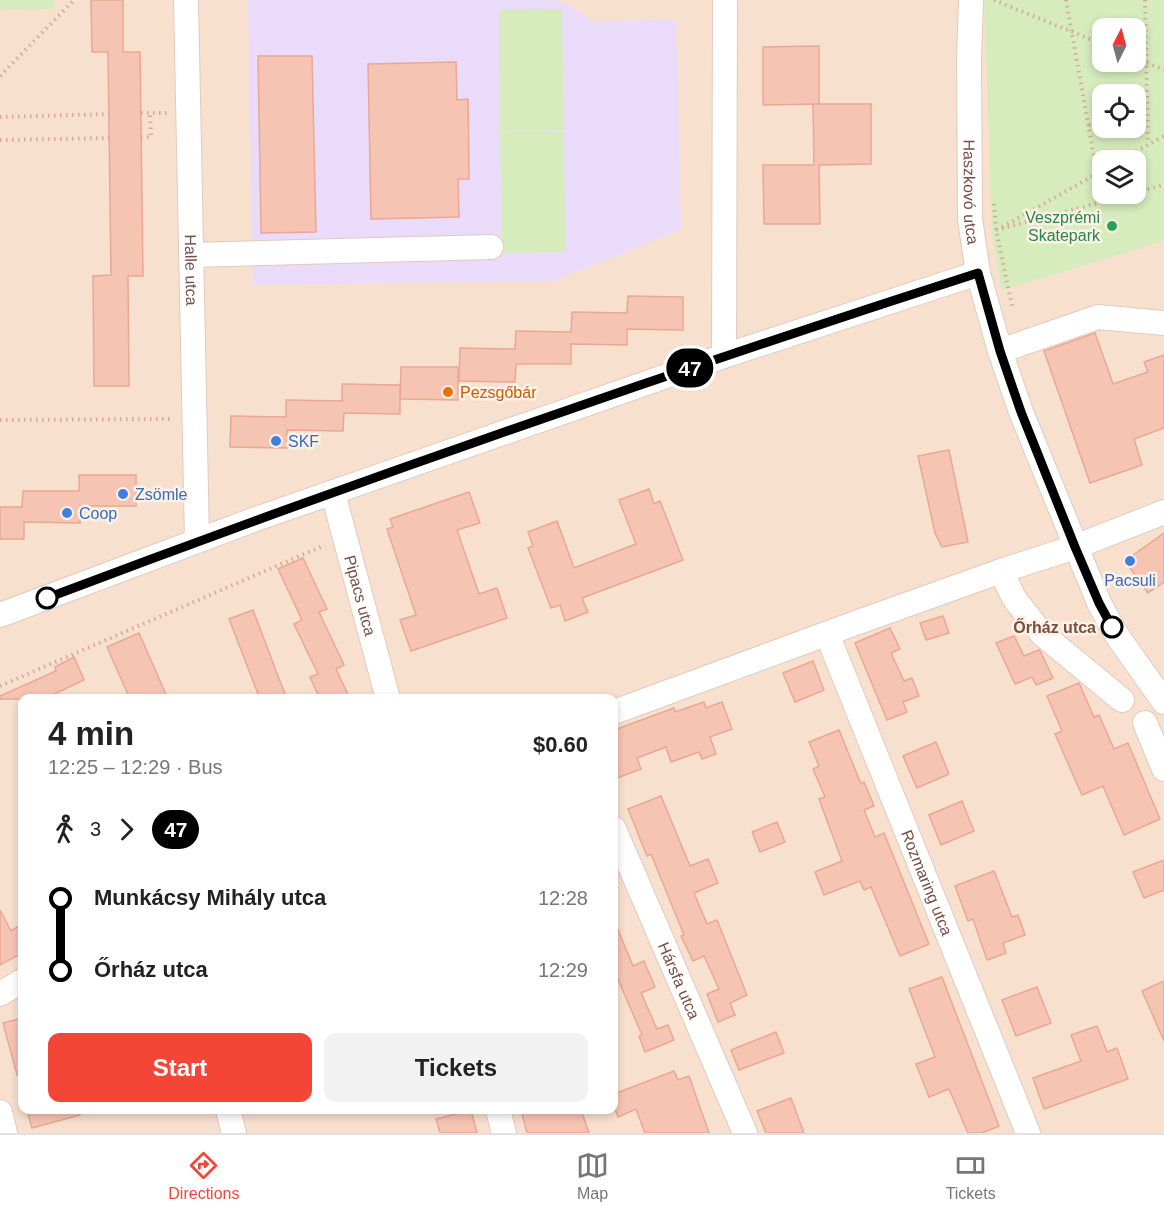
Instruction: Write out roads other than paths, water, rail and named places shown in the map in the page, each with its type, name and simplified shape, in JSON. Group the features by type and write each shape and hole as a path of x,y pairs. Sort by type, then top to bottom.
{"street":[{"name":"Halle utca","path":"186,0 197,541"},
{"path":"724,356 725,0"},
{"name":"Haszkovó utca","path":"971,0 970,219 978,273 1000,351 1021,412 1099,603 1116,633 1164,702"},
{"path":"191,255 491,247"},
{"path":"0,615 197,541 724,356 978,273"},
{"path":"1000,351 1098,317 1164,323"},
{"name":"Pipacs utca","path":"333,493 387,694"},
{"path":"618,711 1001,571 1075,547 1164,512"},
{"path":"1001,571 1014,598 1042,634 1122,700"},
{"name":"Rozmaring utca","path":"827,634 1028,1133"},
{"path":"1145,723 1164,769"},
{"name":"Hársfa utca","path":"618,838 745,1133"},
{"path":"0,994 18,983"},
{"path":"0,1112 5,1133"},
{"path":"229,1114 234,1133"},
{"path":"499,1114 504,1133"}],"place":[{"name":"Veszprémi Skatepark","path":"1112,226"},
{"name":"Pezsgőbár","path":"448,392"},
{"name":"SKF","path":"276,441"},
{"name":"Zsömle","path":"123,494"},
{"name":"Coop","path":"67,513"},
{"name":"Pacsuli","path":"1130,561"},
{"name":"Őrház utca","path":"1112,627"}]}
